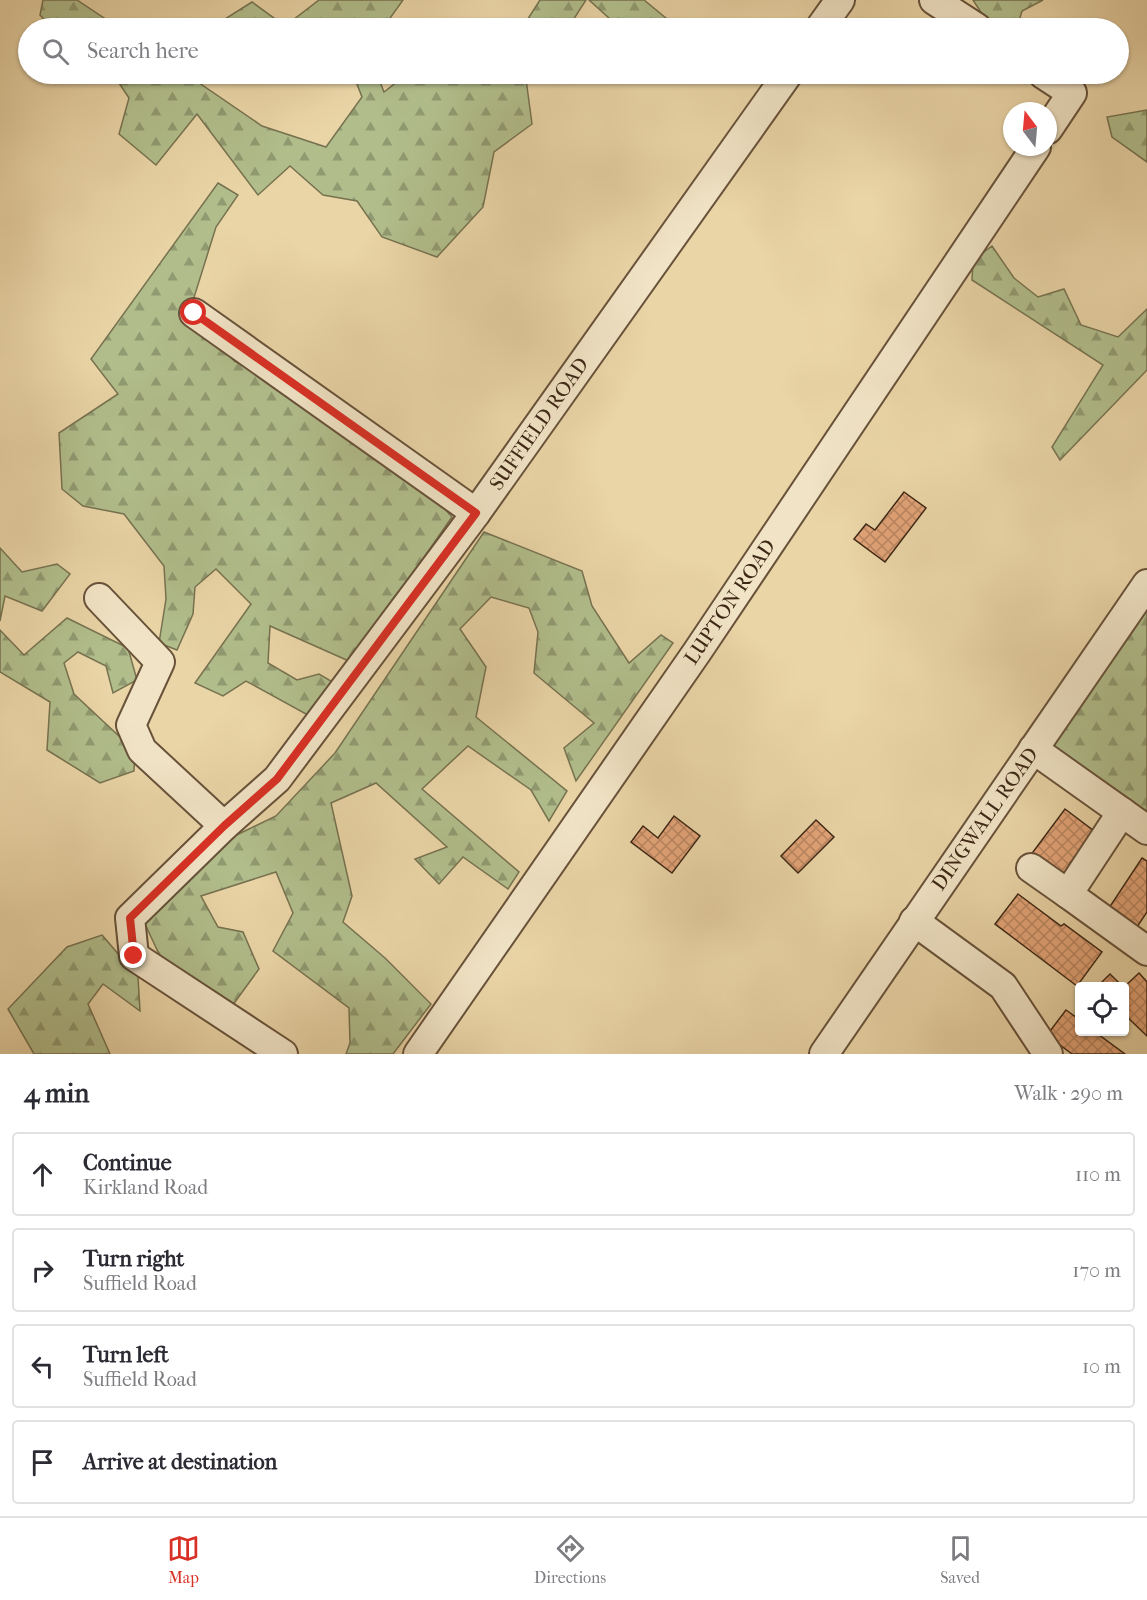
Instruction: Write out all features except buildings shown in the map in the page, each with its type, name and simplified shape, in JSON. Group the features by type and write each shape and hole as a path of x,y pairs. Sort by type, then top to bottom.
{"street":[{"path":"827,18 840,0"},
{"path":"934,0 961,18"},
{"name":"SUFFIELD ROAD","path":"283,1054 134,956 130,918 224,826 277,779 476,513 781,84"},
{"path":"1057,116 1072,93 1058,84"},
{"name":"LUPTON ROAD","path":"418,1054 697,652 1030,156"},
{"path":"194,313 476,513"},
{"name":"DINGWALL ROAD","path":"824,1054 1147,584"},
{"path":"99,598 160,662 131,724 142,750 224,826"},
{"path":"1034,749 1147,830"},
{"path":"1068,894 1122,813"},
{"path":"1031,868 1147,951"},
{"path":"914,921 1003,986 1048,1054"}],"green space":[{"path":"43,0 77,0 104,18 43,18 40,15"},
{"path":"319,0 403,0 390,18 295,18"},
{"path":"540,0 586,0 574,18 528,18"},
{"path":"589,0 644,0 666,18 609,18"},
{"path":"973,0 1043,0 1022,11 1020,18 984,17"},
{"path":"252,2 274,18 227,18"},
{"path":"120,84 201,84 262,126 326,147 362,97 357,84 381,84 384,92 394,84 527,84 532,124 494,152 483,207 437,257 382,237 357,201 323,195 290,166 258,195 197,114 156,165 119,134 129,98"},
{"path":"1147,110 1147,162 1112,137 1107,117"},
{"path":"218,183 238,195 216,227 191,307 234,361 328,412 406,465 452,517 351,662 270,626 268,663 297,680 319,674 336,684 315,719 246,681 223,696 195,683 251,604 216,569 195,587 193,614 177,650 159,643 166,599 164,566 124,514 83,506 62,489 59,433 118,394 91,359"},
{"path":"992,246 1014,278 1038,297 1064,289 1081,325 1118,337 1147,309 1147,370 1060,460 1052,447 1103,365 972,280 973,260"},
{"path":"484,532 582,571 592,606 629,663 661,635 673,643 576,781 564,748 594,723 534,673 538,632 529,608 491,597 460,629 486,667 476,717 567,791 549,821 531,790 468,746 422,789 519,872 508,889 463,857 439,884 415,859 447,847 376,783 331,803 352,896 343,922 385,958 431,1004 393,1054 346,1054 350,1043 349,1008 273,951 293,913 276,872 201,896 218,927 243,932 259,969 232,1006 171,971 158,952 138,909 226,840 276,816 335,753"},
{"path":"0,548 22,572 57,564 70,574 42,611 5,596 0,621"},
{"path":"1147,605 1147,830 1039,742"},
{"path":"67,618 128,648 137,680 113,693 106,666 78,652 64,663 74,694 135,751 134,771 100,783 47,750 50,702 0,672 0,630 24,655"},
{"path":"102,935 138,977 140,1011 103,984 88,1004 110,1054 34,1054 8,1009 67,947"}],"route":[{"path":"134,956 130,918 224,826 277,779 476,513 194,313"}]}
